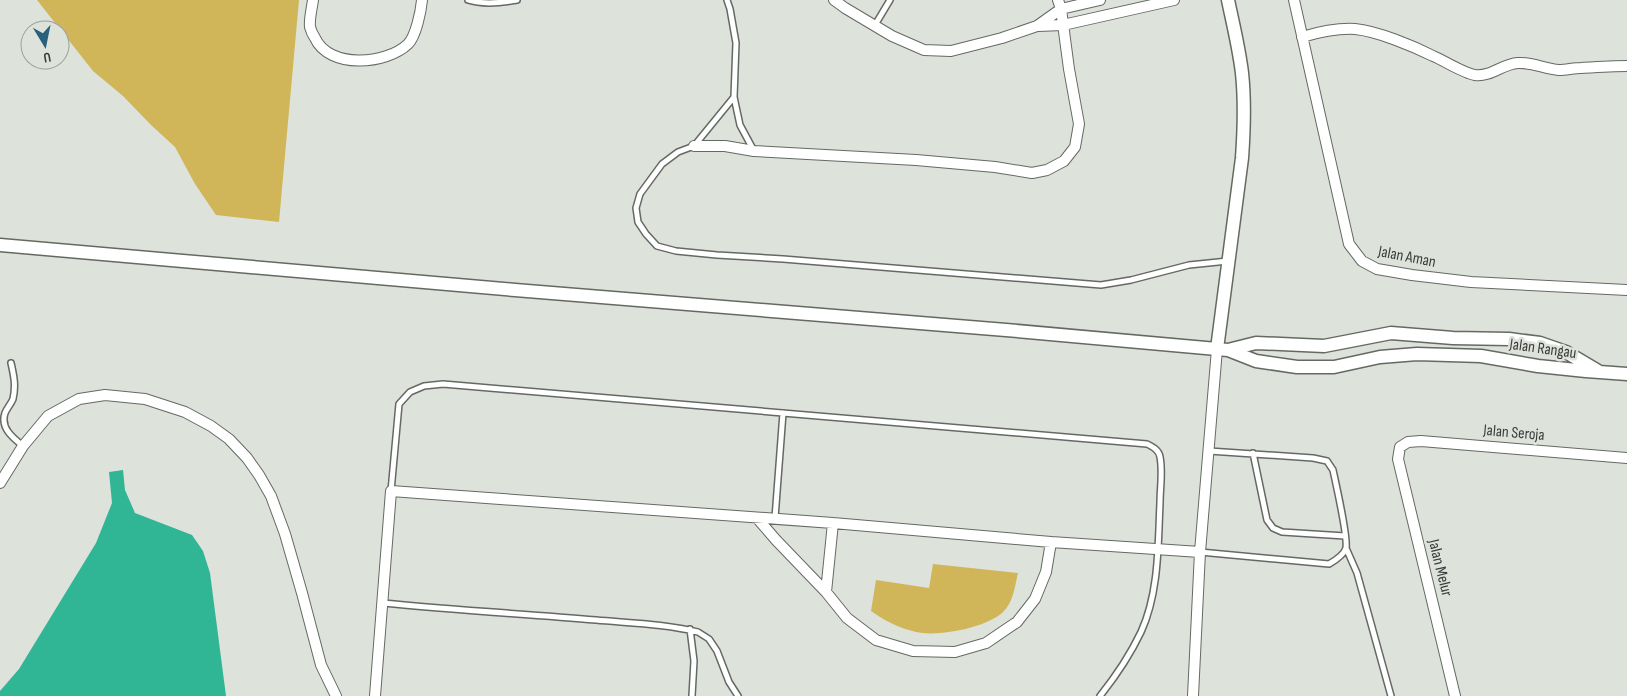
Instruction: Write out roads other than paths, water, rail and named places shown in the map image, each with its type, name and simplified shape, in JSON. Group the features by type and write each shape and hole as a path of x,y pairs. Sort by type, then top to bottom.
{"street":[{"path":"313,0 310,28 317,43 327,52 349,60 367,60 392,54 409,43 417,25 422,0"},
{"path":"834,0 892,36 924,50 951,52 1037,26 1063,25 1174,0"},
{"path":"1037,26 1059,5 1100,0"},
{"path":"1193,696 1200,552 1208,452 1222,350 1229,260 1244,132 1242,74 1238,43 1228,0"},
{"name":"Jalan Aman","path":"1294,0 1349,244 1362,261 1377,269 1412,276 1471,282 1627,290"},
{"path":"694,146 725,146 754,151 916,160 995,167 1032,173 1047,170 1064,161 1075,147 1079,124 1059,5"},
{"path":"1302,37 1340,29 1355,29 1374,33 1424,52 1474,75 1495,72 1506,65 1519,63 1560,70 1597,66 1627,66"},
{"path":"0,245 505,289 987,328 1222,350"},
{"name":"Jalan Rangau","path":"1222,350 1256,342 1324,346 1351,339 1391,333 1453,338 1509,339 1540,343 1566,352 1600,372"},
{"name":"Jalan Rangau","path":"1222,350 1256,361 1312,368 1343,366 1397,355 1453,355 1481,356 1538,366 1627,374"},
{"path":"0,483 23,446 48,416 80,399 106,395 145,400 185,412 211,426 228,439 247,458 259,474 271,496 300,584 321,665 336,696"},
{"name":"Jalan Seroja","path":"1400,447 1408,442 1421,441 1627,458"},
{"name":"Jalan Melur","path":"1400,447 1398,460 1455,696"},
{"path":"375,696 391,491 1200,552"},
{"path":"758,518 776,540 826,592 847,618 876,640 913,651 955,652 986,643 1017,622 1035,599 1046,572 1051,542"},
{"path":"826,592 833,523"}],"lane":[{"path":"468,0 477,3 517,0"},
{"path":"727,0 736,43 734,97 740,125 754,151"},
{"path":"874,26 890,0"},
{"path":"734,97 694,146 678,152 662,164 640,194 636,208 638,222 657,246 676,251 717,255 783,258 1101,285 1131,280 1189,265 1229,260"},
{"path":"11,363 15,381 14,392 12,402 3,418 9,434 23,446"},
{"path":"391,491 399,404 410,392 424,386 443,384 1147,444 1155,448 1160,455 1161,479 1158,550 1152,596 1142,630 1121,667 1101,696"},
{"path":"775,519 783,413"},
{"path":"1208,452 1253,453 1327,461 1333,470 1346,548 1358,573 1391,696"},
{"path":"1253,453 1267,520 1273,528 1282,532 1345,536"},
{"path":"1200,552 1329,564 1338,559 1346,548"},
{"path":"383,603 552,616 698,632 708,639 717,652 729,682 738,696"},
{"path":"690,630 694,661 692,696"}]}
